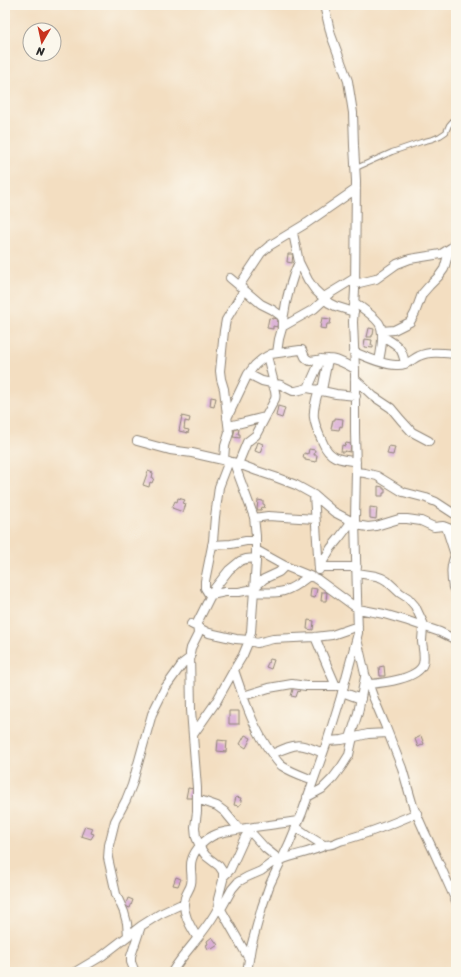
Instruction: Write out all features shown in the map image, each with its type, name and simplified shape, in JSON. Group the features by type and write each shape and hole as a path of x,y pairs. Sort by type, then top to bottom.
{"street":[{"path":"248,972 251,947 262,907 280,860 297,824 328,741 341,688 358,633 357,570 354,523 356,396 353,322 355,281 356,168 353,113 348,81 343,64 331,35 324,5"},
{"path":"193,735 216,702 243,655 251,632 256,554 256,524 225,446 229,433 224,389 220,371 226,320 261,253 269,246 307,224 356,189"},
{"path":"292,233 299,262 315,290 329,303 354,312"},
{"path":"282,324 314,309 324,298 355,281 376,279 397,264 410,259 441,254 454,245 448,255 444,269 422,294 410,322 382,334"},
{"path":"277,353 278,339 286,302 299,262"},
{"path":"230,278 261,304 281,316 282,324"},
{"path":"354,302 380,324 382,334 379,361"},
{"path":"382,334 402,351 405,364"},
{"path":"228,422 248,374 255,365 271,354 302,350 307,360 337,360 355,370"},
{"path":"354,352 395,366 405,364 419,356 435,353 456,354"},
{"path":"210,596 205,588 205,581 212,546 219,487 231,462 247,442 256,435 276,396 267,356"},
{"path":"308,388 324,359"},
{"path":"324,359 320,390 314,405 314,425 326,450 334,457 356,462"},
{"path":"248,374 262,381 281,384 293,391 308,388 336,394 356,396 372,395"},
{"path":"355,379 372,395 391,408 412,432 429,441"},
{"path":"228,422 265,417"},
{"path":"137,440 170,450 192,453 231,462 275,476 314,495 334,512 354,523 368,527 400,519 421,521 434,527 446,527 456,531"},
{"path":"356,472 377,476 403,492 436,502 456,515"},
{"path":"314,495 319,568"},
{"path":"254,518 284,516 315,519"},
{"path":"210,596 225,592 254,590 278,593 292,588 312,577 331,548 354,523"},
{"path":"446,527 456,554 453,559 451,578 452,588"},
{"path":"212,546 231,544 246,540 256,541"},
{"path":"194,625 197,623 214,589 234,565 256,554 312,577 358,609 384,614 424,626 456,640"},
{"path":"254,590 264,579 279,572 285,566"},
{"path":"319,568 357,570 382,578 408,598 415,606 424,626 422,642 424,654 423,663 420,669 404,678 369,684"},
{"path":"194,625 209,633 236,640 249,640 257,643 273,639 332,635 358,626"},
{"path":"194,625 198,634 191,648 191,710 194,756 197,774 196,837 206,856 219,866 223,872 223,880 218,899 220,907 249,959"},
{"path":"315,637 326,664 341,688"},
{"path":"357,638 366,676 374,699 402,768 425,834 456,901"},
{"path":"128,936 127,923 116,894 108,858 108,845 115,821 132,785 152,714 165,688 183,663 191,657"},
{"path":"234,670 243,696 264,744 282,765 313,780"},
{"path":"307,797 322,789 338,772 349,755 351,738 366,676"},
{"path":"243,696 292,684 341,688 361,699"},
{"path":"328,741 342,740 368,734 388,733"},
{"path":"272,754 297,745 303,745 323,753"},
{"path":"197,799 217,806 280,860"},
{"path":"172,972 179,960 214,916 238,882 290,856 314,850 385,827 417,813"},
{"path":"197,937 190,925 184,903 186,893 192,882 190,871 191,860 200,846 210,837 218,833 297,824 316,841 326,845"},
{"path":"223,877 230,870 245,837 245,829"},
{"path":"75,972 102,956 141,926 160,914 184,903"},
{"path":"135,972 131,962 131,956 141,926"}],"lane":[{"path":"356,168 392,152 440,136 446,132 449,125 456,117"}],"building":[{"path":"288,254 293,254 292,263 287,262"},
{"path":"269,318 278,319 277,327 273,326 273,329 267,328"},
{"path":"322,318 331,319 330,324 327,324 326,329 320,328"},
{"path":"369,328 374,329 372,337 367,337"},
{"path":"365,339 372,340 371,345 373,345 373,348 364,347"},
{"path":"211,397 216,398 214,407 210,406"},
{"path":"278,406 285,408 282,418 276,416"},
{"path":"182,416 190,418 189,422 185,421 184,429 189,430 188,433 179,431"},
{"path":"335,418 343,419 342,427 340,426 339,430 331,429"},
{"path":"235,429 239,429 238,434 240,434 240,438 233,437"},
{"path":"258,442 263,444 260,453 255,451"},
{"path":"346,443 351,444 350,452 341,452 342,445 345,446"},
{"path":"389,446 395,447 393,455 387,454"},
{"path":"309,449 315,450 314,455 317,455 316,462 305,460 305,458 303,458 304,453 308,454"},
{"path":"148,471 153,473 152,478 154,478 152,483 150,482 149,487 143,485"},
{"path":"378,486 385,489 383,496 378,496"},
{"path":"178,498 185,500 183,503 186,504 183,512 172,508 175,501 177,502"},
{"path":"258,500 263,501 263,504 265,505 261,510 257,510"},
{"path":"370,507 377,508 376,519 370,518"},
{"path":"311,588 317,589 315,598 310,597"},
{"path":"322,592 327,592 326,601 321,601"},
{"path":"308,620 314,621 313,630 307,629"},
{"path":"270,659 274,660 271,669 266,667"},
{"path":"384,666 385,676 380,676 379,667"},
{"path":"294,686 300,688 296,697 291,696"},
{"path":"229,711 239,711 239,724 229,724"},
{"path":"245,735 251,738 246,748 240,744"},
{"path":"421,736 424,744 418,747 415,739"},
{"path":"218,740 227,741 226,752 217,751"},
{"path":"188,788 194,789 195,798 186,798"},
{"path":"236,797 241,798 240,801 242,801 239,806 234,805"},
{"path":"85,826 93,828 91,833 94,834 91,839 81,836"},
{"path":"176,877 181,879 178,886 173,885"},
{"path":"128,898 133,900 130,908 125,906"},
{"path":"212,937 218,945 212,949 211,947 208,949 206,945 208,944 207,941"}]}
